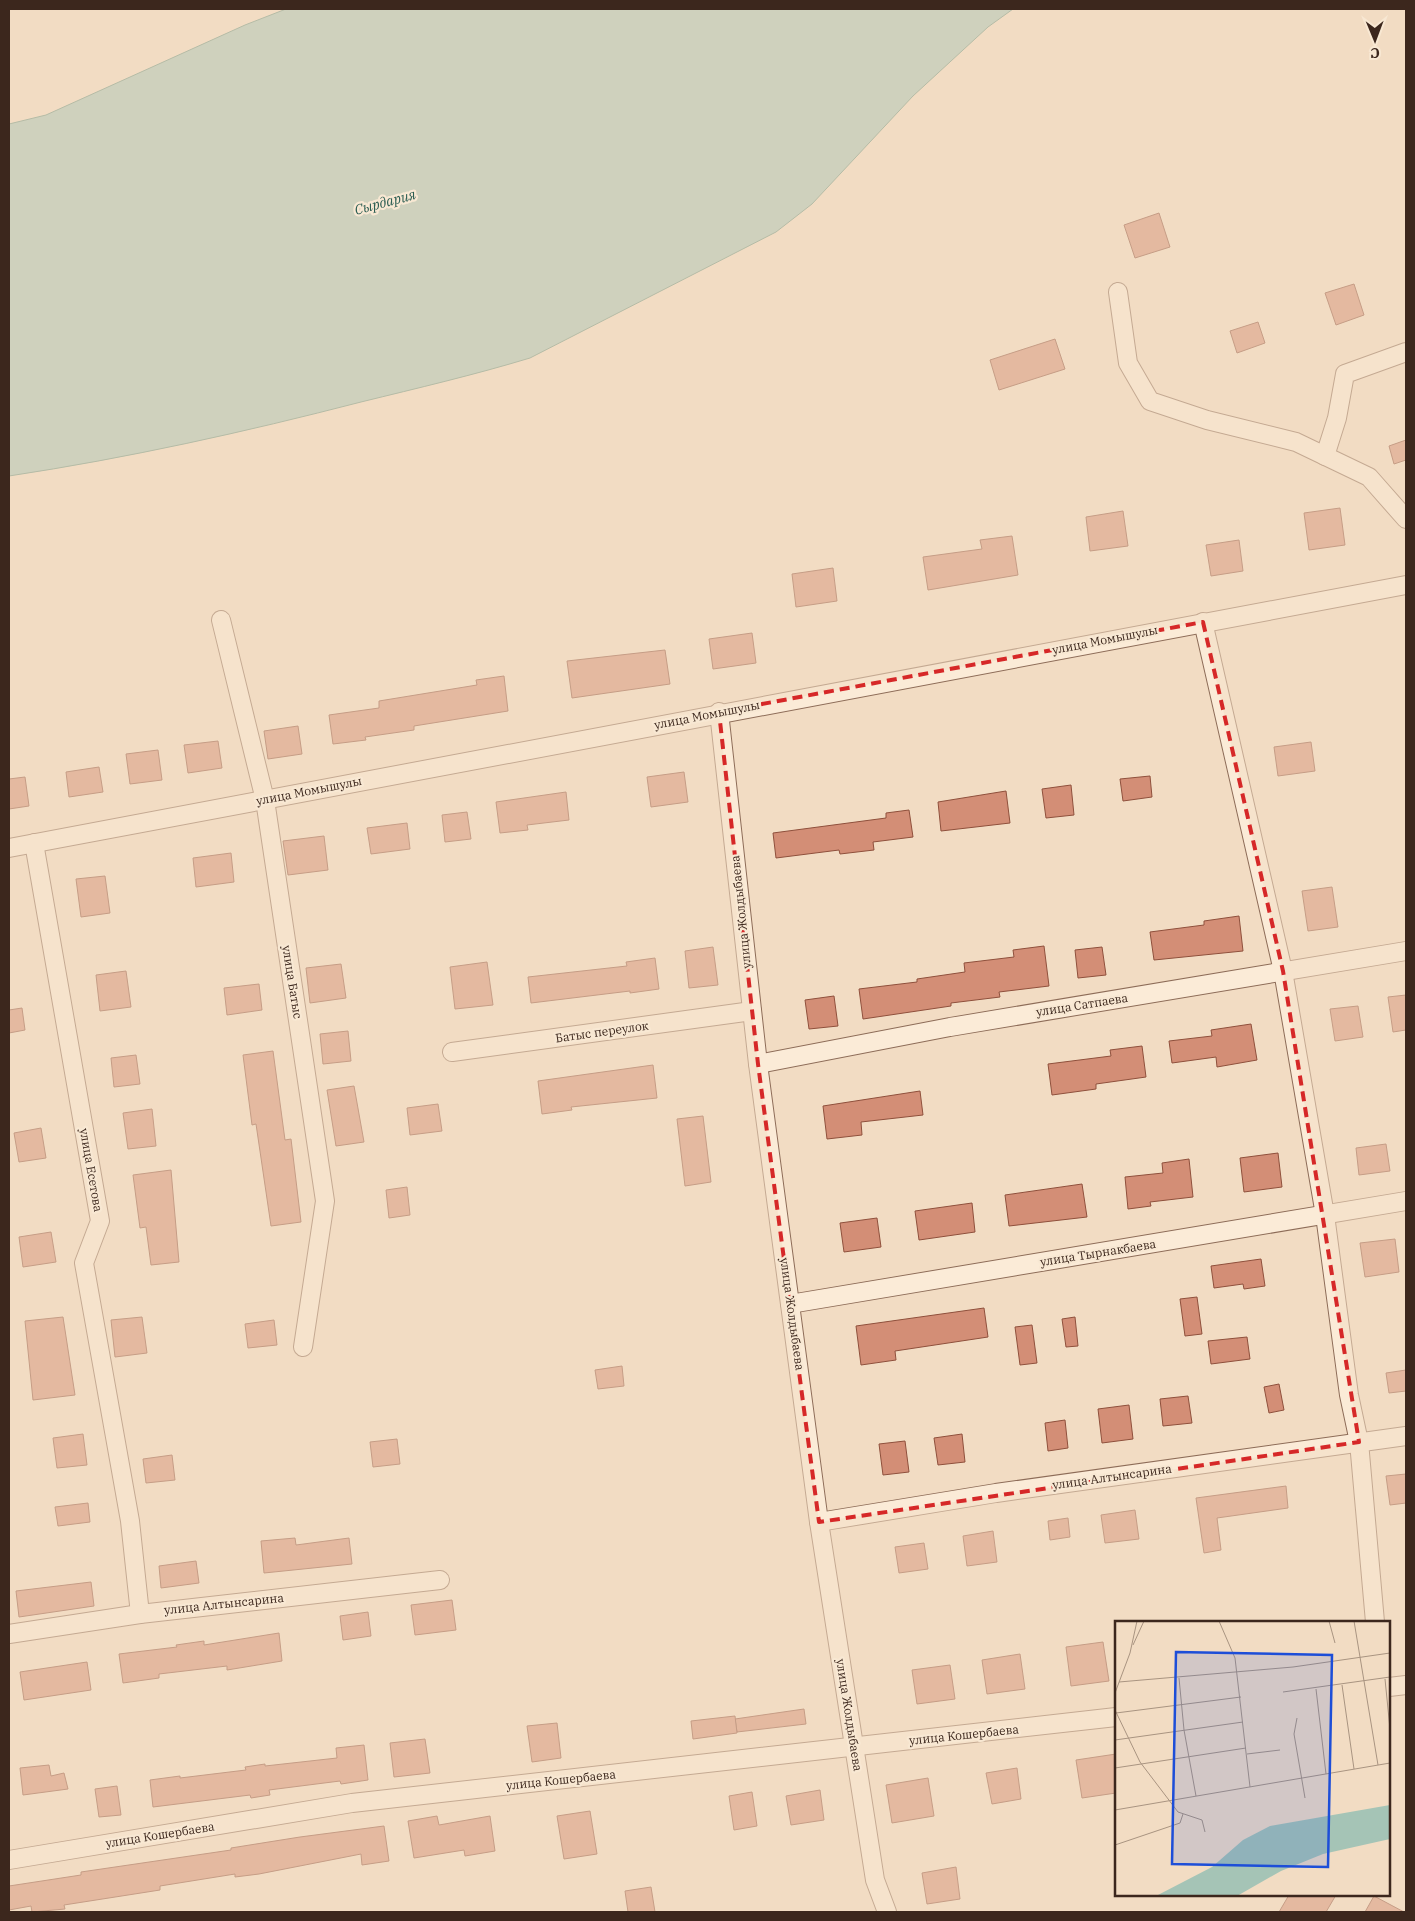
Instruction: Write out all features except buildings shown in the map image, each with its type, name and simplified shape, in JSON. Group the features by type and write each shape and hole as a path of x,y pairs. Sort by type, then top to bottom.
{"street":[{"path":"1118,292 1128,363 1150,401 1207,420 1296,442 1369,477 1406,519"},
{"path":"1324,456 1336,418 1345,374 1406,352"},
{"name":"улица Момышулы","path":"9,848 719,712 1406,585"},
{"name":"улица Батыс","path":"221,620 265,800 326,1201 303,1347"},
{"path":"1204,622 1283,971 1325,1215 1350,1395 1359,1442 1375,1621"},
{"name":"улица Жолдыбаева","path":"719,712 758,1064 819,1522 875,1880 887,1912"},
{"name":"улица Есетова","path":"34,843 100,1221 84,1263 130,1521 140,1614"},
{"name":"улица Сатпаева","path":"758,1064 950,1027 1406,951"},
{"name":"Батыс переулок","path":"452,1052 752,1011"},
{"name":"улица Тырнакбаева","path":"790,1304 1406,1202"},
{"name":"улица Алтынсарина","path":"819,1522 996,1493 1406,1436"},
{"name":"улица Алтынсарина","path":"9,1634 140,1614 440,1580"},
{"path":"1390,1687 1406,1685"},
{"name":"улица Кошербаева","path":"9,1860 352,1803 1115,1718"}],"highlighted area":[{"path":"1203,622 1283,971 1359,1442 819,1522 758,1064 719,712"}],"water":[{"name":"Сырдария","path":"286,9 1013,9 988,27 913,96 812,204 776,232 530,358 446,381 230,434 142,453 9,476 9,124 46,115 245,25"}]}
